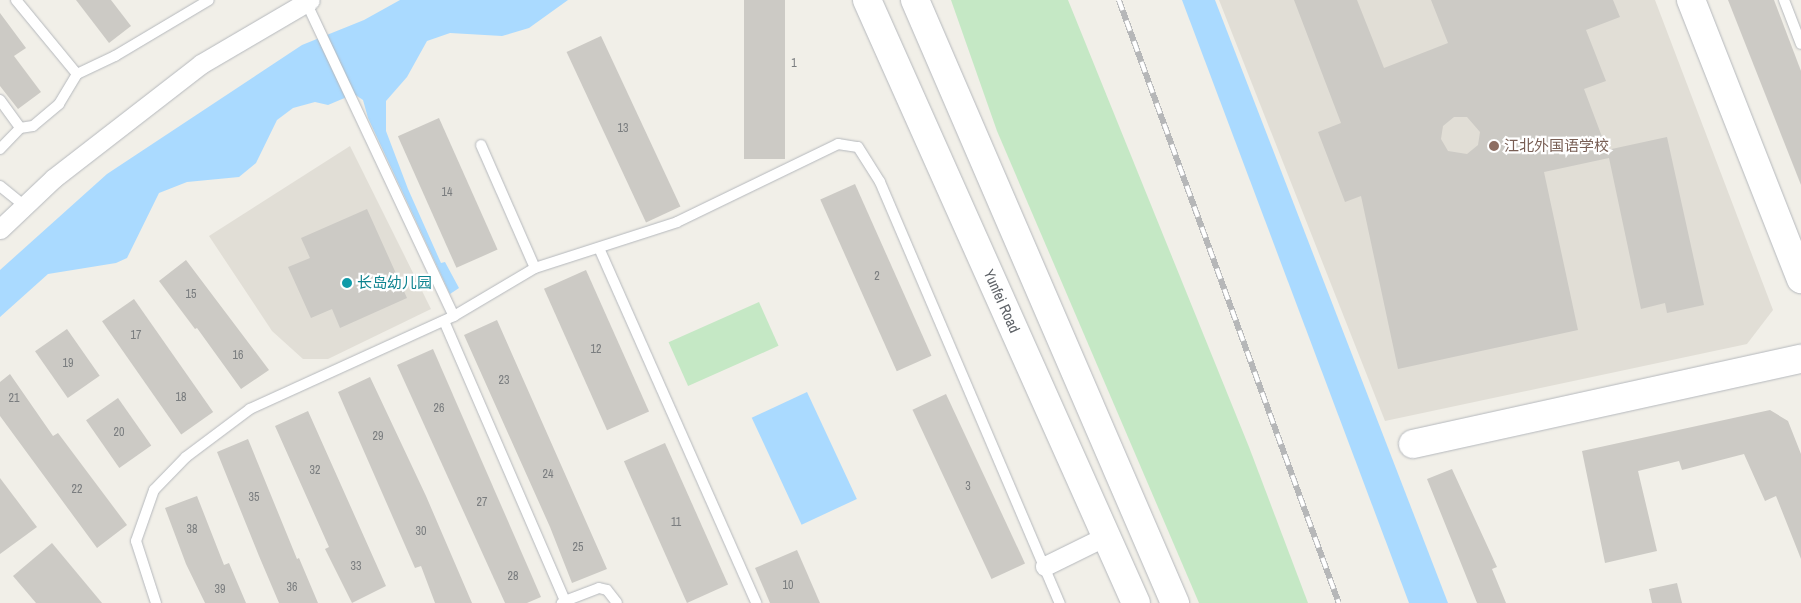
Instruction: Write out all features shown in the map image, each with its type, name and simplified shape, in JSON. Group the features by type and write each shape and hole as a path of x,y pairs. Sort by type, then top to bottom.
{"main road":[{"name":"Yunfei Road","path":"867,0 1136,603"},
{"path":"915,0 1175,603"},
{"path":"1691,0 1801,279"},
{"path":"1414,444 1801,359"}],"street":[{"path":"0,229 54,178 201,64 308,1"},
{"path":"1045,566 1106,536"}],"lane":[{"path":"16,0 77,74"},
{"path":"0,149 20,128 33,126 60,104 77,74 115,56 209,0"},
{"path":"1784,0 1801,44"},
{"path":"308,1 322,37 454,316"},
{"path":"0,100 20,128"},
{"path":"156,603 136,541 154,490 186,457 250,409 444,321 535,268 677,222 838,144 858,147 880,182 1060,603"},
{"path":"482,145 535,268"},
{"path":"0,186 24,206"},
{"path":"599,248 756,603"},
{"path":"444,321 564,602 599,588 607,590 617,603"}],"shaded area":[{"name":"江北外国语学校","path":"1219,0 1655,0 1773,310 1747,344 1385,421"},
{"path":"350,146 431,309 328,359 303,359 272,331 209,236"}],"green space":[{"path":"951,0 1068,0 1249,447 1308,603 1199,603 997,131"},
{"path":"759,302 779,346 688,386 669,342"}],"water":[{"path":"400,0 568,0 529,28 502,36 450,33 427,41 407,77 386,101 386,131 408,189 441,263 445,262 459,288 450,294 368,118 363,100 354,94 328,105 315,102 293,108 277,120 256,163 239,177 187,182 159,193 127,258 116,263 48,274 0,317 0,270 107,174 302,45 364,20"},
{"path":"1182,0 1215,0 1448,603 1409,603"},
{"path":"807,392 857,499 802,525 752,418"}],"building":[{"path":"76,0 111,0 131,26 109,43"},
{"path":"744,0 785,0 785,159 744,159"},
{"path":"1294,0 1357,0 1384,68 1448,43 1431,0 1613,0 1620,17 1586,30 1606,81 1584,89 1607,150 1667,137 1704,305 1667,313 1665,303 1641,309 1609,158 1544,172 1578,330 1398,369 1361,196 1345,202 1318,132 1341,123","holes":["1454,117 1467,117 1480,132 1478,145 1467,154 1448,151 1441,139 1443,126"]},
{"path":"1728,0 1774,0 1801,71 1801,185"},
{"path":"0,13 26,48 14,56 41,92 18,109 0,86"},
{"path":"601,36 680,206 646,222 567,52"},
{"path":"439,118 498,250 456,268 398,136"},
{"path":"855,184 931,356 897,371 820,199"},
{"name":"长岛幼儿园","path":"367,209 407,298 340,328 332,309 311,318 288,267 310,258 301,238"},
{"path":"186,260 269,370 241,389 197,328 195,329 159,281"},
{"path":"586,270 649,412 607,430 544,289"},
{"path":"134,299 213,412 181,434 102,321"},
{"path":"497,320 607,569 572,583 550,527 464,335"},
{"path":"67,329 100,376 68,398 35,351"},
{"path":"433,349 541,597 527,603 505,603 397,365"},
{"path":"10,374 53,436 58,433 127,525 97,548 0,416 0,382"},
{"path":"370,377 426,496 472,603 435,603 421,566 415,568 338,392"},
{"path":"946,394 1025,563 991,579 912,410"},
{"path":"118,398 151,446 119,468 86,420"},
{"path":"1770,410 1788,421 1801,454 1801,559 1776,496 1765,501 1744,454 1682,470 1679,461 1638,471 1657,551 1605,563 1582,451"},
{"path":"308,411 386,586 352,603 325,549 329,547 275,426"},
{"path":"248,439 297,559 299,558 318,603 279,603 217,452"},
{"path":"665,443 728,585 687,603 624,461"},
{"path":"1452,469 1497,567 1492,569 1506,603 1477,603 1427,479"},
{"path":"0,478 37,527 0,554"},
{"path":"197,496 224,565 229,563 246,603 205,603 186,564 165,508"},
{"path":"52,543 102,603 36,603 13,576"},
{"path":"797,550 820,603 770,603 755,568"},
{"path":"1677,583 1682,603 1652,603 1649,589"}],"railway":[{"path":"1119,0 1339,603"}],"place":[{"name":"江北外国语学校","path":"1494,146"},
{"name":"长岛幼儿园","path":"347,283"}]}
